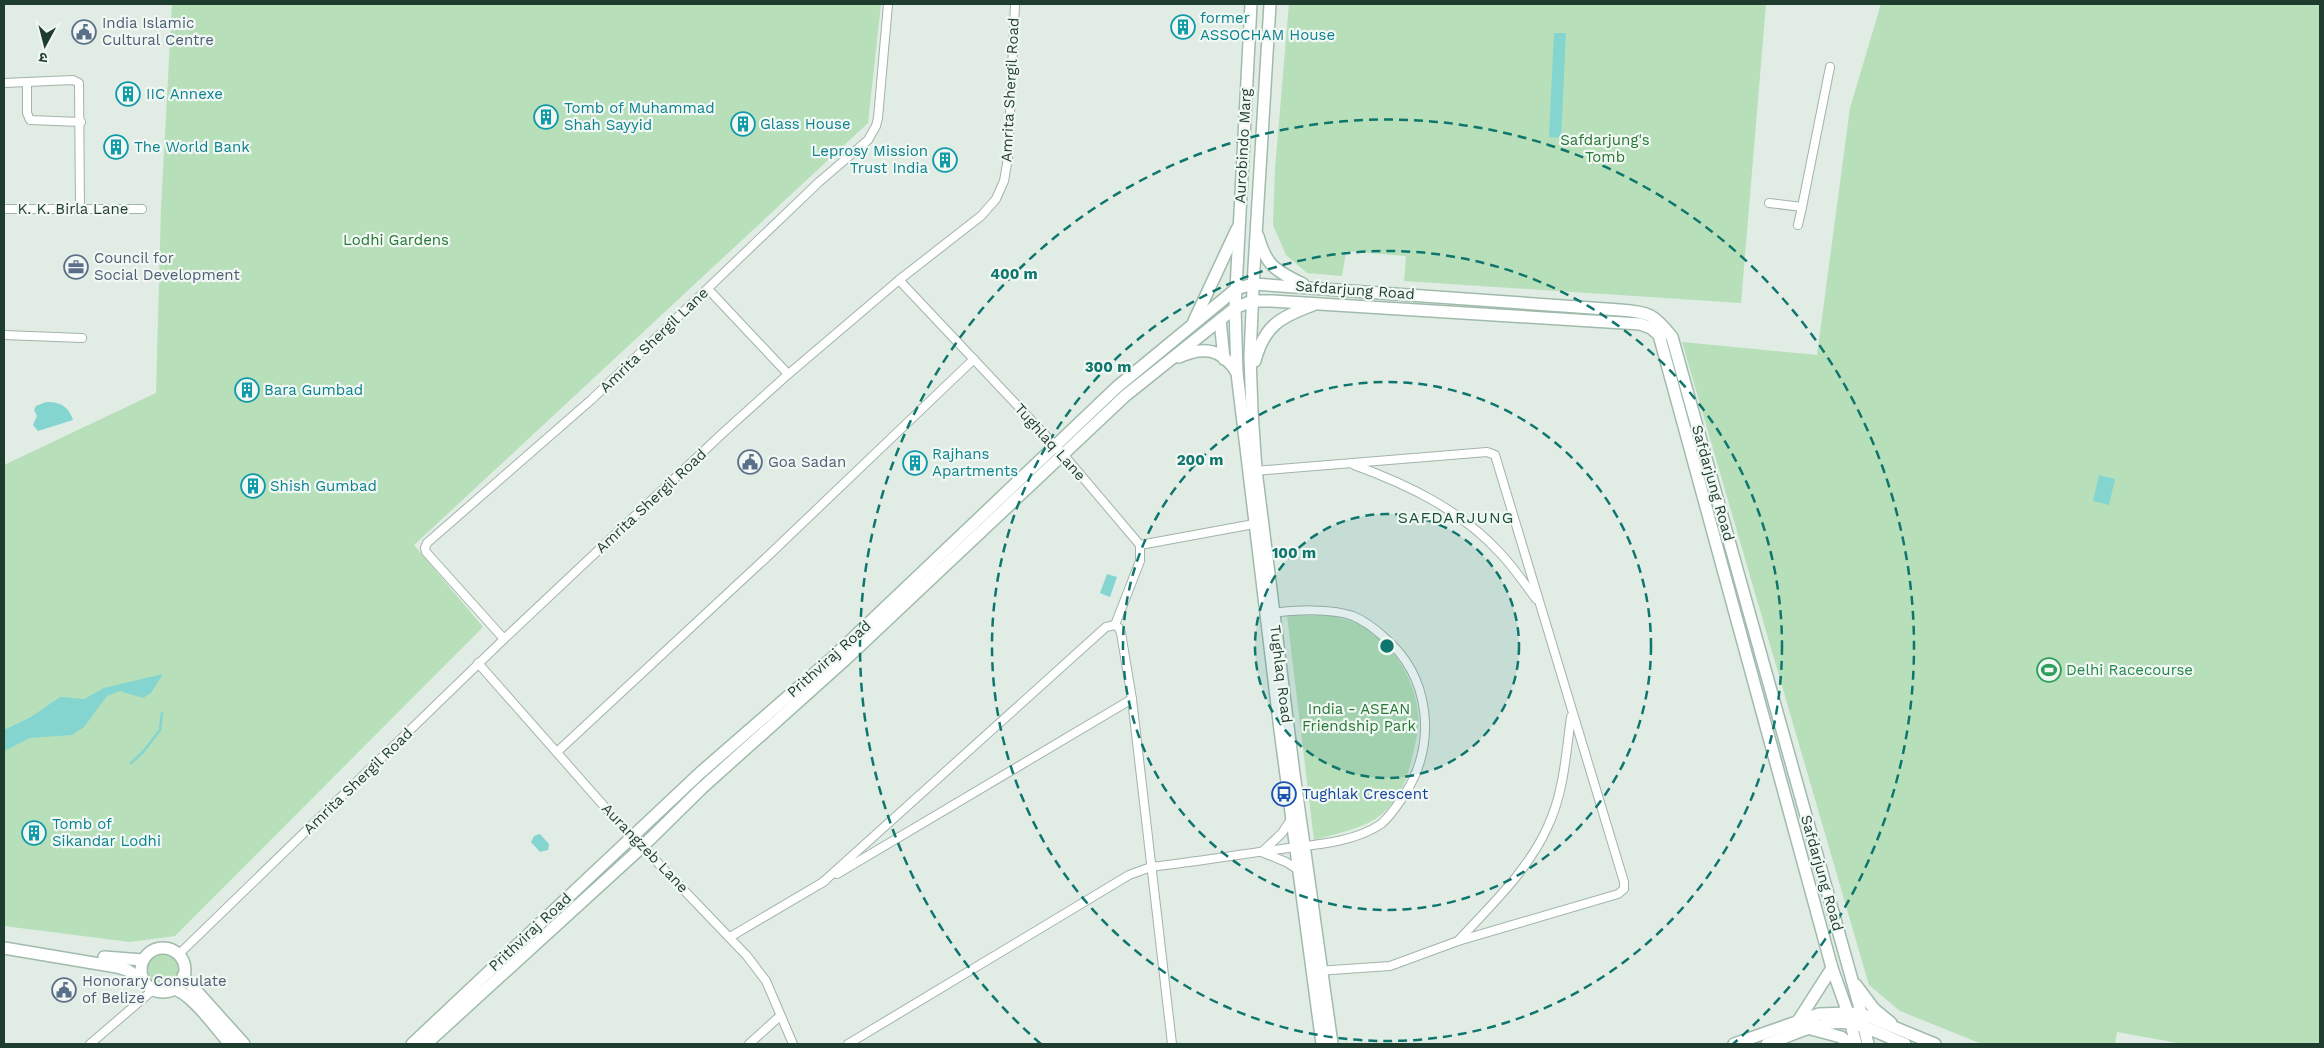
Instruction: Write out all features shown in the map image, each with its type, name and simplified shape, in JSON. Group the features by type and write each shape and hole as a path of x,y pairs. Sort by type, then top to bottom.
{"main road":[{"name":"Aurobindo Marg","path":"1234,308 1252,4"},
{"name":"Aurobindo Marg","path":"1252,301 1270,4"},
{"path":"1192,325 1239,224"},
{"path":"1256,230 1270,265 1277,271 1310,287"},
{"name":"Prithviraj Road","path":"426,1044 642,846 702,788 846,659 1059,451 1117,387 1236,289 1253,284"},
{"name":"Safdarjung Road","path":"1253,284 1641,312 1658,319 1672,337 1862,1014 1868,1044"},
{"path":"1400,309 1401,294"},
{"name":"Prithviraj Road","path":"412,1044 700,773 831,659 1059,451 1125,396 1171,361 1208,328 1234,308 1252,301"},
{"name":"Safdarjung Road","path":"1252,301 1317,303 1640,324 1651,328 1659,335 1832,968 1856,1044"},
{"name":"Tughlaq Road","path":"1252,301 1251,374 1254,524 1269,613 1318,970 1322,1044"},
{"path":"1251,374 1258,347 1272,326 1291,313 1317,303"},
{"name":"Tughlaq Road","path":"1234,308 1236,374 1252,471 1292,818 1301,847 1300,871 1332,1044"},
{"path":"1220,320 1224,359"},
{"path":"1171,361 1190,352 1205,349 1214,352 1224,359 1236,374"},
{"path":"4,940 117,959 143,960"},
{"path":"4,948 117,966 143,980 153,990 163,992 173,989 179,990 230,1044"},
{"path":"143,980 141,970 143,960 150,953 159,949 169,950 178,955 183,963 184,976 244,1044"},
{"path":"1798,1021 1832,968"},
{"path":"173,989 184,976"},
{"path":"1853,982 1874,1009 1900,1031"},
{"path":"1767,1044 1798,1021 1818,1014 1849,1018 1864,1027 1905,1044"},
{"path":"1734,1044 1811,1029 1825,1023 1862,1014 1935,1044"},
{"path":"1811,1029 1842,1037 1849,1044"}],"street":[{"name":"Amrita Shergil Lane","path":"504,639 426,552 427,543 591,400 873,134 878,118 888,4"},
{"name":"Amrita Shergil Road","path":"178,955 504,639 788,374 899,280 982,216 996,199 1004,181 1008,158 1015,4"},
{"path":"1798,225 1830,67"},
{"path":"4,83 73,80 79,83 81,122 80,210"},
{"path":"27,83 27,113 30,120 81,122"},
{"path":"1769,203 1802,206"},
{"name":"K. K. Birla Lane","path":"4,209 142,209"},
{"name":"Tughlaq Lane","path":"899,280 1059,451 1140,546"},
{"path":"708,289 788,374"},
{"path":"4,335 82,338"},
{"path":"557,752 769,555 974,359"},
{"path":"1252,471 1492,453 1497,458 1624,882 1624,889 1618,894 1458,941 1390,966 1318,970"},
{"path":"1351,464 1424,494 1456,514 1501,554 1539,603"},
{"path":"1115,625 1140,561 1140,546 1254,524"},
{"path":"848,1044 1129,875 1151,867 1301,847 1352,837 1381,824 1399,804 1414,779 1422,751 1425,723 1422,696 1414,672 1399,650 1368,623 1352,615 1330,611 1269,613"},
{"path":"822,883 1106,627 1115,625 1120,628 1122,633 1132,699 1172,1044"},
{"name":"Aurangzeb Lane","path":"478,664 642,846 747,956 766,981 793,1044"},
{"path":"730,937 1132,699"},
{"path":"1458,941 1514,880 1535,852 1549,825 1564,770 1572,712"},
{"path":"1262,852 1282,833 1292,818"},
{"path":"1262,852 1286,862 1300,871"},
{"path":"90,1044 153,990"},
{"path":"749,1044 780,1016"}],"green space":[{"name":"Lodhi Gardens","path":"172,4 881,4 868,123 414,545 483,627 175,936 130,942 4,926 4,465 156,393 161,209"},
{"name":"Safdarjung's Tomb","path":"1289,4 1766,4 1741,303 1404,281 1406,256 1346,251 1342,276 1307,273 1286,255 1273,225 1275,169"},
{"name":"Delhi Racecourse","path":"1881,4 2320,4 2320,1044 2183,1044 2117,1032 2115,1044 1982,1044 1900,1011 1869,985 1682,342 1817,355 1850,108"},
{"name":"India - ASEAN Friendship Park","path":"1329,615 1359,624 1381,640 1390,650 1399,661 1412,686 1416,699 1418,723 1411,763 1406,779 1394,802 1382,814 1368,823 1314,840 1287,616"},
{"path":"162,952 169,953 174,957 178,962 178,976 174,981 169,985 162,986 155,985 150,981 146,976 145,969 146,962 150,957 155,953"}],"water":[{"path":"1554,33 1566,33 1561,138 1549,137"},
{"path":"46,402 60,404 66,408 73,420 38,431 33,425 37,416 34,410 36,406"},
{"path":"2099,475 2115,479 2109,505 2093,501"},
{"path":"1107,574 1117,577 1110,597 1100,593"},
{"path":"163,674 151,693 143,698 120,691 107,696 84,727 72,735 30,738 4,751 4,730 31,717 60,697 84,699 104,688"},
{"path":"540,834 549,844 548,850 540,852 531,842 534,836"}],"waterway":[{"path":"131,763 143,752 160,730 162,713"}],"place":[{"name":"former ASSOCHAM House","path":"1183,27"},
{"name":"India Islamic Cultural Centre","path":"84,32"},
{"name":"IIC Annexe","path":"128,94"},
{"name":"Tomb of Muhammad Shah Sayyid","path":"546,117"},
{"name":"Glass House","path":"743,124"},
{"name":"The World Bank","path":"116,147"},
{"name":"Leprosy Mission Trust India","path":"945,160"},
{"name":"Council for Social Development","path":"76,267"},
{"name":"Bara Gumbad","path":"247,390"},
{"name":"Goa Sadan","path":"750,462"},
{"name":"Rajhans Apartments","path":"915,463"},
{"name":"Shish Gumbad","path":"253,486"},
{"name":"Delhi Racecourse","path":"2049,670"},
{"name":"Tughlak Crescent","path":"1284,794"},
{"name":"Tomb of Sikandar Lodhi","path":"34,833"},
{"name":"Honorary Consulate of Belize","path":"64,990"}],"district":[{"name":"SAFDARJUNG","path":"1456,517"}]}
